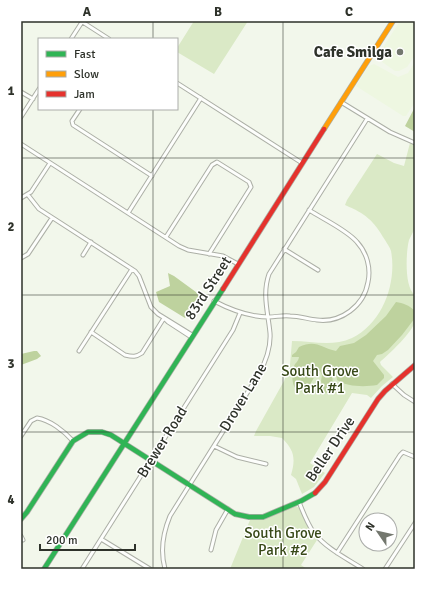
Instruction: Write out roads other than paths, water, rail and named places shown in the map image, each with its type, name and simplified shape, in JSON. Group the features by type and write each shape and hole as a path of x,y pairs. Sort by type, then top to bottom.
{"main road":[{"name":"83rd Street","path":"44,569 393,21"},
{"name":"Beller Drive","path":"73,441 88,432 98,431 108,434 228,509 245,517 263,517 311,496 322,486 375,403 392,384 415,365"},
{"path":"21,519 73,441"}],"street":[{"path":"72,38 82,21 108,38"},
{"path":"178,83 302,163"},
{"path":"21,117 38,91"},
{"path":"21,92 33,99"},
{"path":"128,213 201,98"},
{"path":"341,102 390,132 415,143"},
{"path":"79,110 72,123 75,126 152,176"},
{"name":"Drover Lane","path":"165,568 163,548 164,531 171,513 259,374 265,362 270,342 265,300 266,284 272,268 367,119"},
{"path":"21,144 166,238 188,250 223,256 238,264"},
{"path":"166,238 212,165 216,162 219,163 249,182 251,186 209,254"},
{"path":"21,198 28,195 50,163"},
{"path":"28,195 35,206 132,269 139,276 151,307 158,314 192,336"},
{"path":"214,301 240,313 268,317 292,316 317,320 330,320 340,317 352,310 358,304 366,291 369,278 368,265 362,248 350,236 309,210"},
{"path":"21,258 28,254 52,218"},
{"path":"83,254 91,242"},
{"path":"284,249 318,270"},
{"path":"79,351 132,269"},
{"name":"Brewer Road","path":"82,569 233,330 240,313"},
{"path":"91,332 126,355 132,357 137,356 142,352 164,318"},
{"path":"392,384 404,395 415,402"},
{"path":"21,436 31,421 37,418 45,420 64,432 73,441"},
{"path":"214,446 237,457 266,464"},
{"path":"337,553 398,458 403,452 415,458"},
{"path":"298,502 309,524 323,542 362,569"},
{"path":"211,550 216,530 228,509"},
{"path":"385,569 415,523"},
{"path":"101,539 150,569"},
{"path":"160,569 165,568"}],"place":[{"name":"Cafe Smilga","path":"400,52"}],"park label":[{"name":"South Grove Park #1","path":"320,380"},
{"name":"South Grove Park #2","path":"283,542"}]}
